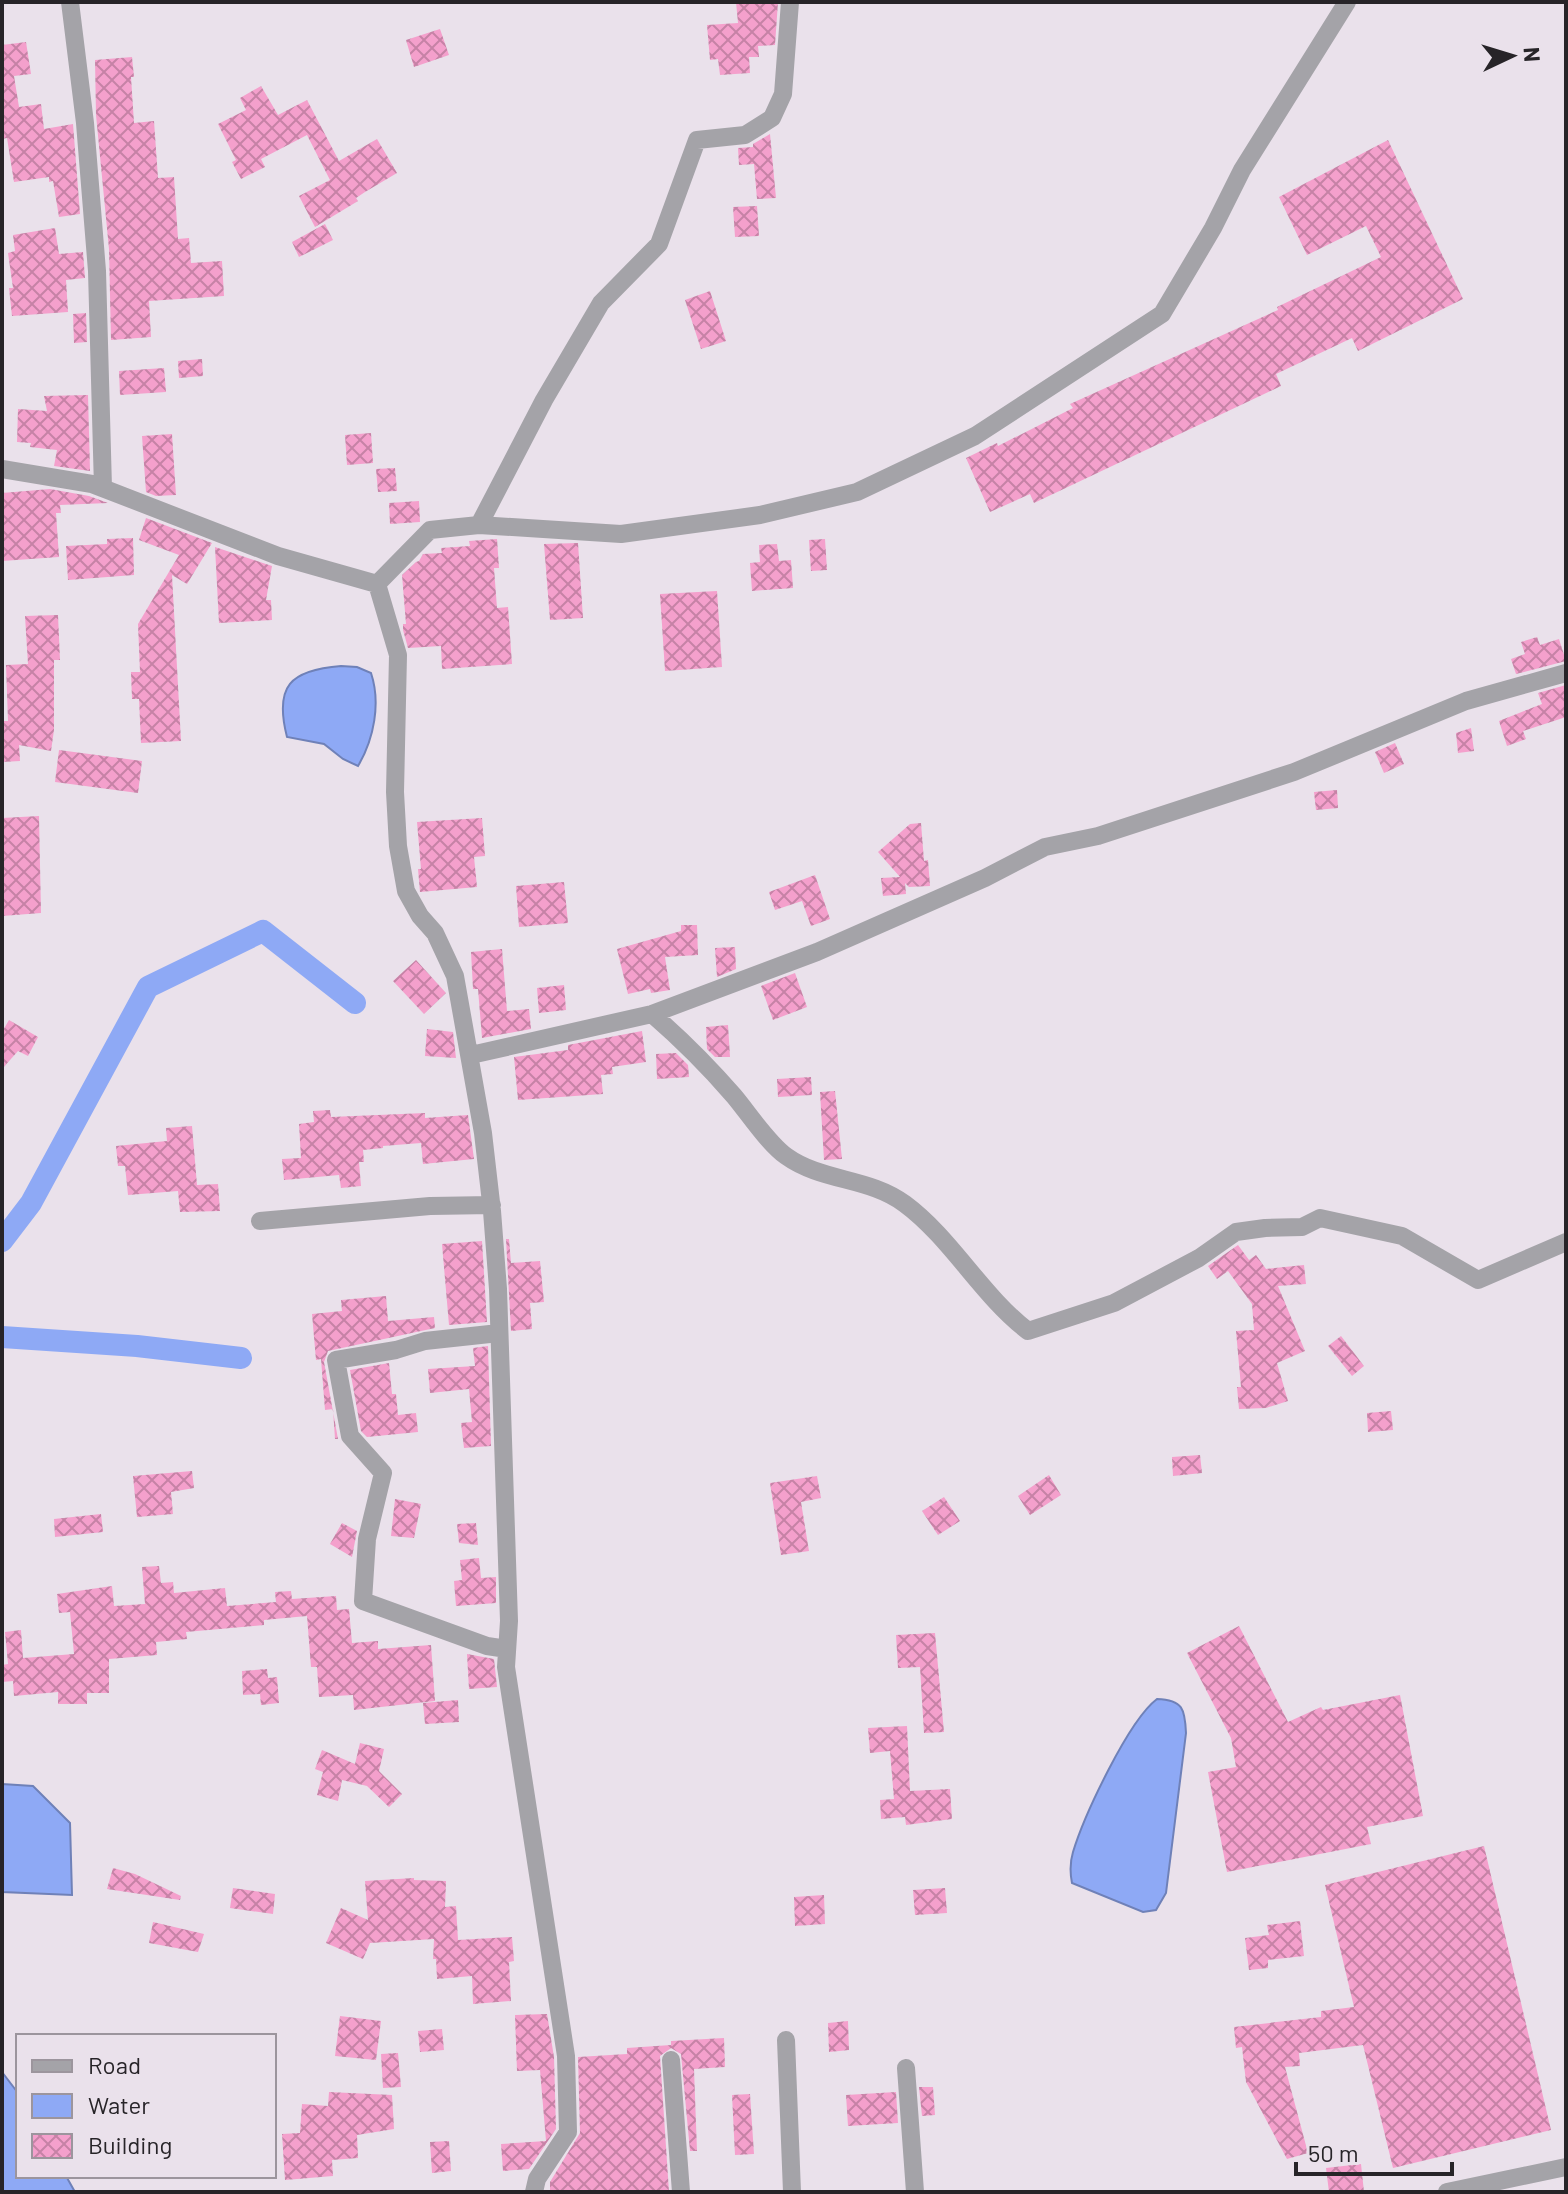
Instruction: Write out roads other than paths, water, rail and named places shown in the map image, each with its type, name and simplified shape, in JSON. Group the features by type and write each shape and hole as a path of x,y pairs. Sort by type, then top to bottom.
{"street":[{"path":"70,2 85,123 97,271 103,488"},
{"path":"479,525 544,400 601,303 659,244 697,140 745,135 772,118 783,94 790,2"},
{"path":"377,584 430,530 479,525 621,534 760,515 857,492 975,436 1162,314 1213,228 1242,170 1347,2"},
{"path":"2,469 92,484 278,556 377,584"},
{"path":"377,584 398,655 395,792 398,846 406,891 420,916 435,933 455,976 471,1055 492,1205 509,1621 506,1667 566,2056 568,2132 537,2179 534,2192"},
{"path":"471,1055 652,1014 817,952 985,878 1045,847 1098,836 1294,772 1466,701 1566,673"},
{"path":"652,1014 700,1055 784,1155 815,1173 866,1185 904,1203 956,1253 1010,1318 1028,1331 1114,1303 1199,1258 1236,1232 1302,1227 1320,1218 1402,1236 1478,1280 1566,1242"},
{"path":"260,1221 430,1206 492,1205"},
{"path":"499,1333 425,1341 396,1350 336,1360 350,1436 383,1473 367,1539 363,1601 487,1646 507,1649"},
{"path":"786,2040 792,2192"},
{"path":"671,2060 681,2192"},
{"path":"906,2068 915,2192"},
{"path":"1447,2192 1566,2167"}],"water":[{"path":"341,666 357,667 371,673 374,685 374,721 358,766 324,744 287,737 283,719 285,693 290,684 309,672"},
{"path":"1157,1699 1172,1701 1181,1707 1186,1733 1166,1893 1156,1910 1143,1912 1072,1883 1071,1864 1079,1836 1108,1770 1133,1727"},
{"path":"2,1784 33,1786 70,1823 72,1895 2,1892"},
{"path":"2,2072 16,2090 16,2178 67,2178 75,2192 2,2192"}],"waterway":[{"path":"2,1241 31,1203 148,987 263,931 355,1003"},
{"path":"2,1337 137,1346 241,1358"}]}
